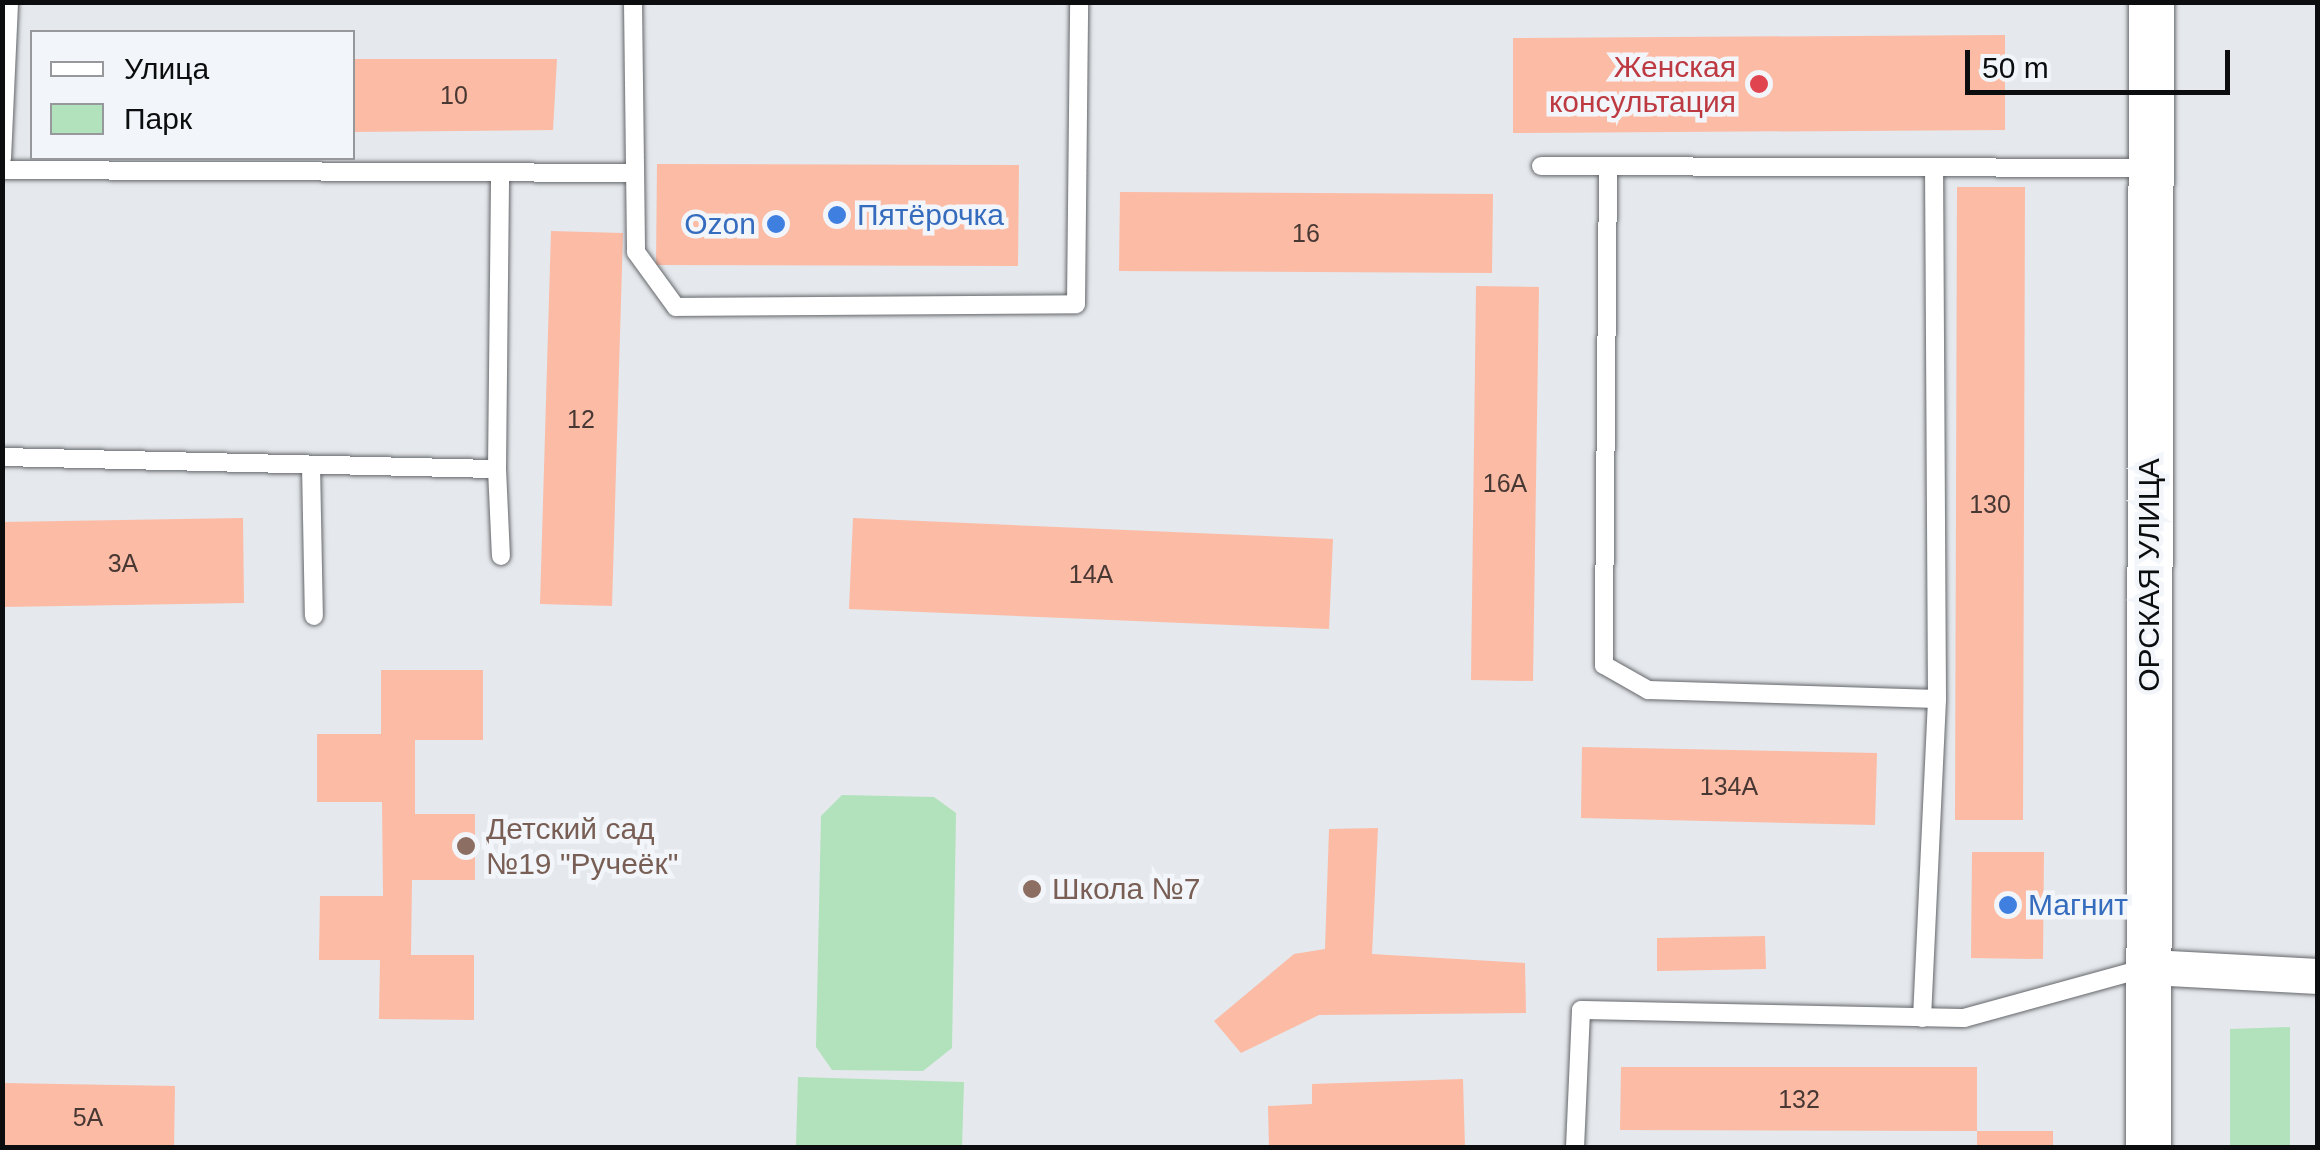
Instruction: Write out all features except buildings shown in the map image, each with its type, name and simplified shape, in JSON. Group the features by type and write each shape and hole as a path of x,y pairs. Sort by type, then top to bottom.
{"street":[{"name":"ОРСКАЯ УЛИЦА","path":"2148,1148 2151,2"},
{"path":"2150,967 2318,976"}],"lane":[{"path":"2,158 10,2"},
{"path":"633,2 636,252 676,307 1076,304 1079,2"},
{"path":"1541,166 2148,168"},
{"path":"1608,166 1604,665 1648,690 1937,699"},
{"path":"1922,1018 1937,699 1934,167"},
{"path":"2,170 635,173"},
{"path":"500,172 497,470 501,556"},
{"path":"2,457 497,470"},
{"path":"312,465 314,616"},
{"path":"1575,1148 1581,1010 1964,1018 2150,967"}],"green space":[{"path":"842,795 934,797 956,813 952,1048 923,1071 832,1070 816,1047 821,816"},
{"path":"2290,1027 2290,1147 2230,1147 2230,1029"},
{"path":"798,1077 964,1082 962,1147 796,1147"}],"place":[{"name":"Женская консультация","path":"1759,84"},
{"name":"Пятёрочка","path":"837,215"},
{"name":"Ozon","path":"776,224"},
{"name":"Детский сад №19 \"Ручеёк\"","path":"466,846"},
{"name":"Школа №7","path":"1032,889"},
{"name":"Магнит","path":"2008,905"}]}
